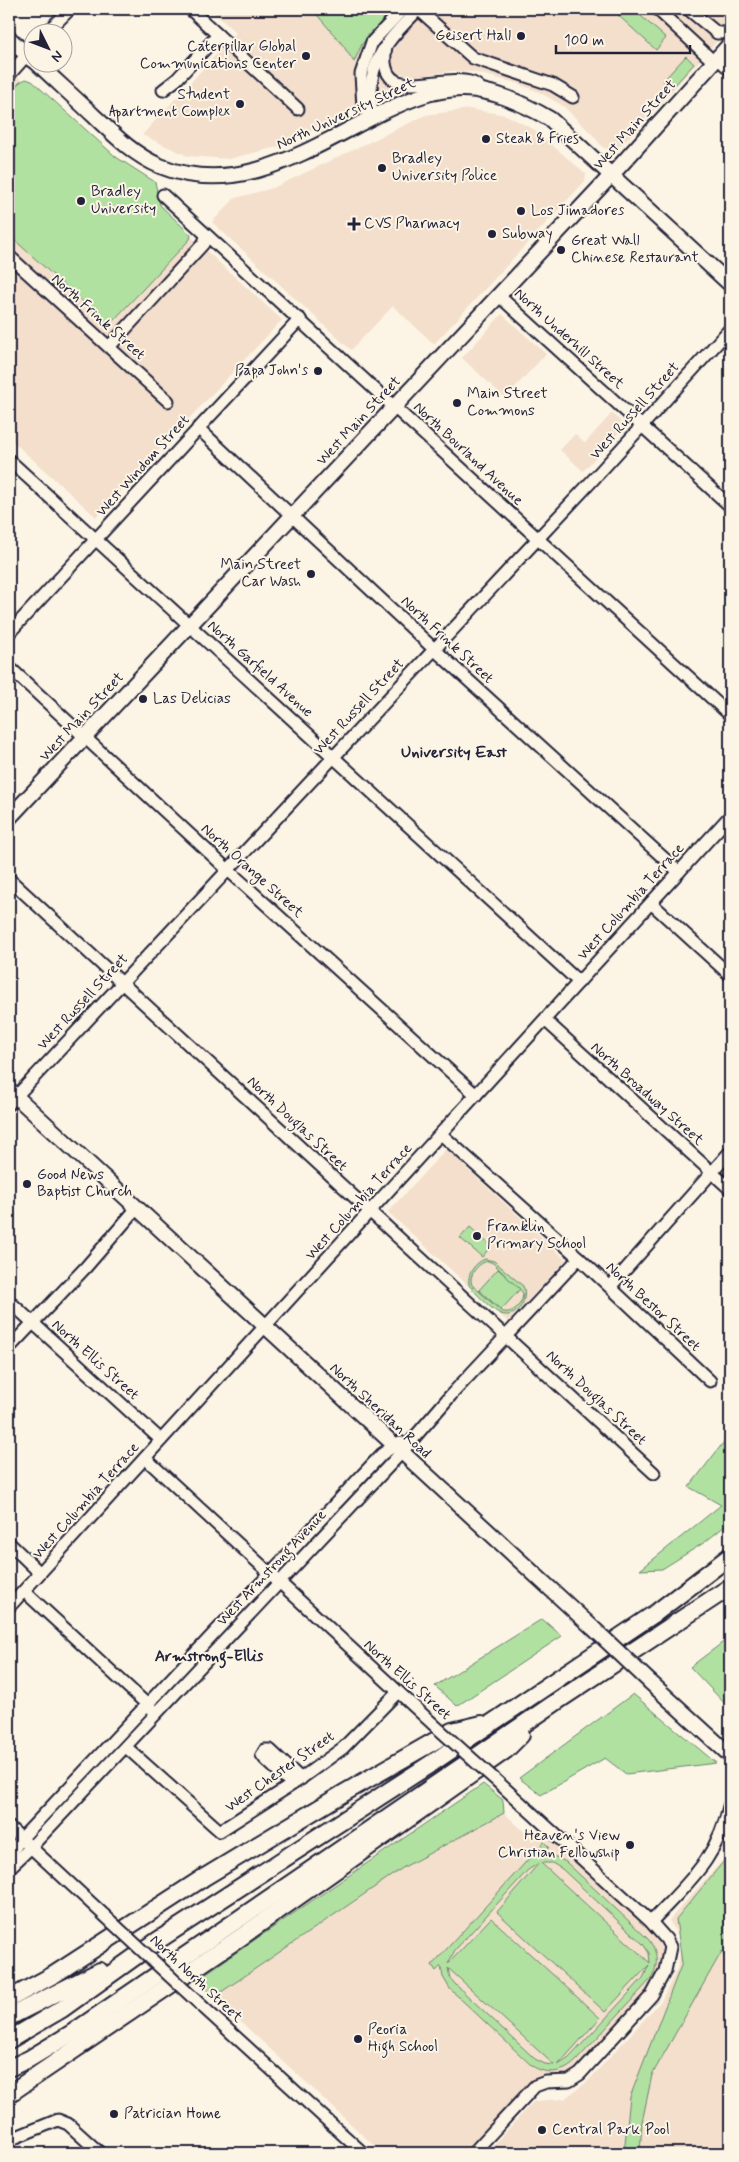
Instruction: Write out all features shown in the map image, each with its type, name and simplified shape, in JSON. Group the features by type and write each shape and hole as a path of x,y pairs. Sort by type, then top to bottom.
{"highway":[{"path":"9,2040 62,2008 157,1941 435,1761 671,1603 730,1556"},
{"path":"9,2068 29,2059 72,2034 562,1698 730,1587"},
{"path":"9,2094 250,1932 506,1750 562,1698"},
{"path":"9,1999 55,1974 234,1858 399,1761 452,1732 494,1721"},
{"path":"9,2017 157,1941"},
{"path":"9,2076 29,2059"}],"main road":[{"name":"North University Street","path":"9,38 22,48"},
{"name":"West Main Street","path":"9,818 612,175 730,44"},
{"name":"North University Street","path":"49,72 123,142 146,158 175,171 204,176 239,175 258,171 294,157 371,118 426,94 464,89 518,102 550,120 730,284"},
{"name":"North Sheridan Road","path":"11,1097 137,1208 397,1450 730,1755"}],"street":[{"path":"57,22 70,9"},
{"path":"190,9 298,109"},
{"path":"371,118 363,107 361,74 372,42 403,9"},
{"path":"371,118 372,77 376,62 386,46 418,9 473,58 554,85 573,97"},
{"path":"656,9 730,70"},
{"path":"688,9 717,33 730,33"},
{"path":"163,90 176,80 218,36"},
{"path":"386,46 384,63 388,73 397,82 420,85 451,80 473,83 486,93"},
{"path":"9,75 22,64"},
{"name":"North Bourland Avenue","path":"163,195 730,715"},
{"path":"109,347 203,244 207,236"},
{"name":"North Frink Street","path":"9,256 168,401"},
{"name":"North Underhill Street","path":"498,295 730,506"},
{"name":"West Windom Street","path":"9,633 300,319"},
{"name":"West Russell Street","path":"11,1097 121,983 538,539 643,426 730,328"},
{"name":"North Frink Street","path":"198,428 434,649 679,872"},
{"name":"North Garfield Avenue","path":"9,460 579,982"},
{"name":"North Orange Street","path":"9,667 227,869 476,1095"},
{"name":"West Columbia Terrace","path":"9,1607 730,816"},
{"name":"North Douglas Street","path":"9,879 654,1473"},
{"path":"652,903 730,975"},
{"name":"North Broadway Street","path":"545,1020 730,1189"},
{"name":"North Bestor Street","path":"441,1134 579,1258 710,1381"},
{"path":"610,1287 730,1152"},
{"path":"9,1348 86,1267 137,1208"},
{"name":"West Armstrong Avenue","path":"9,1868 31,1848 279,1583 408,1436 451,1395 579,1258"},
{"name":"North Ellis Street","path":"9,1301 161,1440"},
{"name":"West Armstrong Avenue","path":"9,1856 21,1839 382,1454 397,1450"},
{"name":"North Ellis Street","path":"145,1458 279,1583 651,1922 666,1939 670,1947 665,1971 652,1995 590,2065 569,2081 546,2082 535,2086 473,2153"},
{"path":"9,1543 40,1573"},
{"path":"24,1591 157,1713"},
{"name":"West Chester Street","path":"126,1747 220,1832 297,1782 349,1743 398,1692"},
{"path":"651,1922 709,1858 723,1831 730,1803"},
{"name":"North North Street","path":"9,1827 363,2153"},
{"path":"9,2140 58,2120 68,2124 100,2153"}],"shaded area":[{"name":"Bradley University","path":"210,9 730,9 730,27 623,144 615,149 611,150 602,147 594,136 563,106 539,92 516,83 473,72 452,71 413,77 399,73 389,84 395,89 277,147 229,159 188,156 142,135 236,33"},
{"name":"Bradley University","path":"9,64 22,82 282,320 96,517 9,438"},
{"path":"469,109 506,115 533,129 586,174 585,181 434,344 393,306 351,350 212,222 235,198 273,188 426,115"},
{"path":"502,314 546,354 505,398 462,358"},
{"path":"612,413 625,426 583,471 560,450 575,434 585,443"},
{"name":"Franklin Primary School","path":"446,1149 566,1260 508,1322 388,1212"},
{"path":"504,1813 529,1836 538,1831 542,1832 654,1935 659,1941 662,1951 652,1985 642,2000 577,2069 555,2078 536,2078 464,2153 382,2153 214,1997 404,1867"},
{"path":"730,1852 730,2153 486,2153 534,2101 564,2099 588,2081 661,2001 677,1969 682,1944 669,1920"}],"green space":[{"path":"312,9 393,9 362,44 354,62 342,44"},
{"path":"619,9 633,9 666,38 656,50 619,16"},
{"path":"686,56 694,64 673,87 663,81"},
{"path":"26,79 32,81 116,157 155,182 160,205 191,235 190,239 113,321 107,324 9,235 9,94 20,82"},
{"path":"470,1227 491,1246 482,1257 460,1238"},
{"path":"485,1259 494,1261 523,1286 524,1297 523,1302 517,1311 507,1315 501,1314 484,1301 469,1285 469,1276 475,1266","holes":["484,1262 493,1263 523,1293 519,1305 509,1312 501,1311 472,1285 471,1277 477,1267"]},
{"path":"498,1269 520,1289 501,1310 479,1290"},
{"path":"730,1434 730,1522 705,1542 662,1569 640,1570 721,1505 689,1487"},
{"path":"542,1619 562,1636 457,1706 435,1686"},
{"path":"730,1637 730,1709 690,1667"},
{"path":"633,1694 716,1763 626,1774 605,1758 541,1795 519,1778"},
{"path":"483,1784 503,1800 504,1813 404,1867 214,1997 196,1980"},
{"path":"544,1842 549,1847 542,1856 556,1857 566,1862 648,1939 654,1948 656,1958 654,1974 651,1979 576,2061 566,2069 555,2072 543,2071 532,2066 450,1989 443,1977 441,1966 436,1971 432,1965","holes":["539,1863 497,1912 605,2012 649,1965 643,1978 569,2058 558,2065 600,2018 491,1918 448,1964 455,1950 528,1870","541,1863 552,1863 562,1869 643,1944 649,1953 650,1963","448,1968 554,2065 545,2064 535,2059 450,1978"]},
{"path":"730,1851 730,1969 722,1951 652,2075 642,2122 640,2153 624,2153 630,2097 682,1963 676,1919 729,1855"}],"place":[{"name":"Geisert Hall","path":"521,36"},
{"name":"Caterpillar Global Communications Center","path":"306,56"},
{"name":"Student Apartment Complex","path":"240,104"},
{"name":"Steak & Fries","path":"486,139"},
{"name":"Bradley University Police","path":"382,168"},
{"name":"Bradley University","path":"81,201"},
{"name":"Los Jimadores","path":"521,211"},
{"name":"CVS Pharmacy","path":"354,224"},
{"name":"Subway","path":"492,234"},
{"name":"Great Wall Chinese Restaurant","path":"561,250"},
{"name":"Papa John's","path":"318,371"},
{"name":"Main Street Commons","path":"457,403"},
{"name":"Main Street Car Wash","path":"311,574"},
{"name":"Las Delicias","path":"143,699"},
{"name":"Good News Baptist Church","path":"27,1184"},
{"name":"Franklin Primary School","path":"477,1236"},
{"name":"Heaven's View Christian Fellowship","path":"630,1845"},
{"name":"Peoria High School","path":"358,2039"},
{"name":"Patrician Home","path":"114,2114"},
{"name":"Central Park Pool","path":"542,2130"}],"district":[{"name":"University East","path":"454,752"},
{"name":"Armstrong-Ellis","path":"209,1656"}]}
